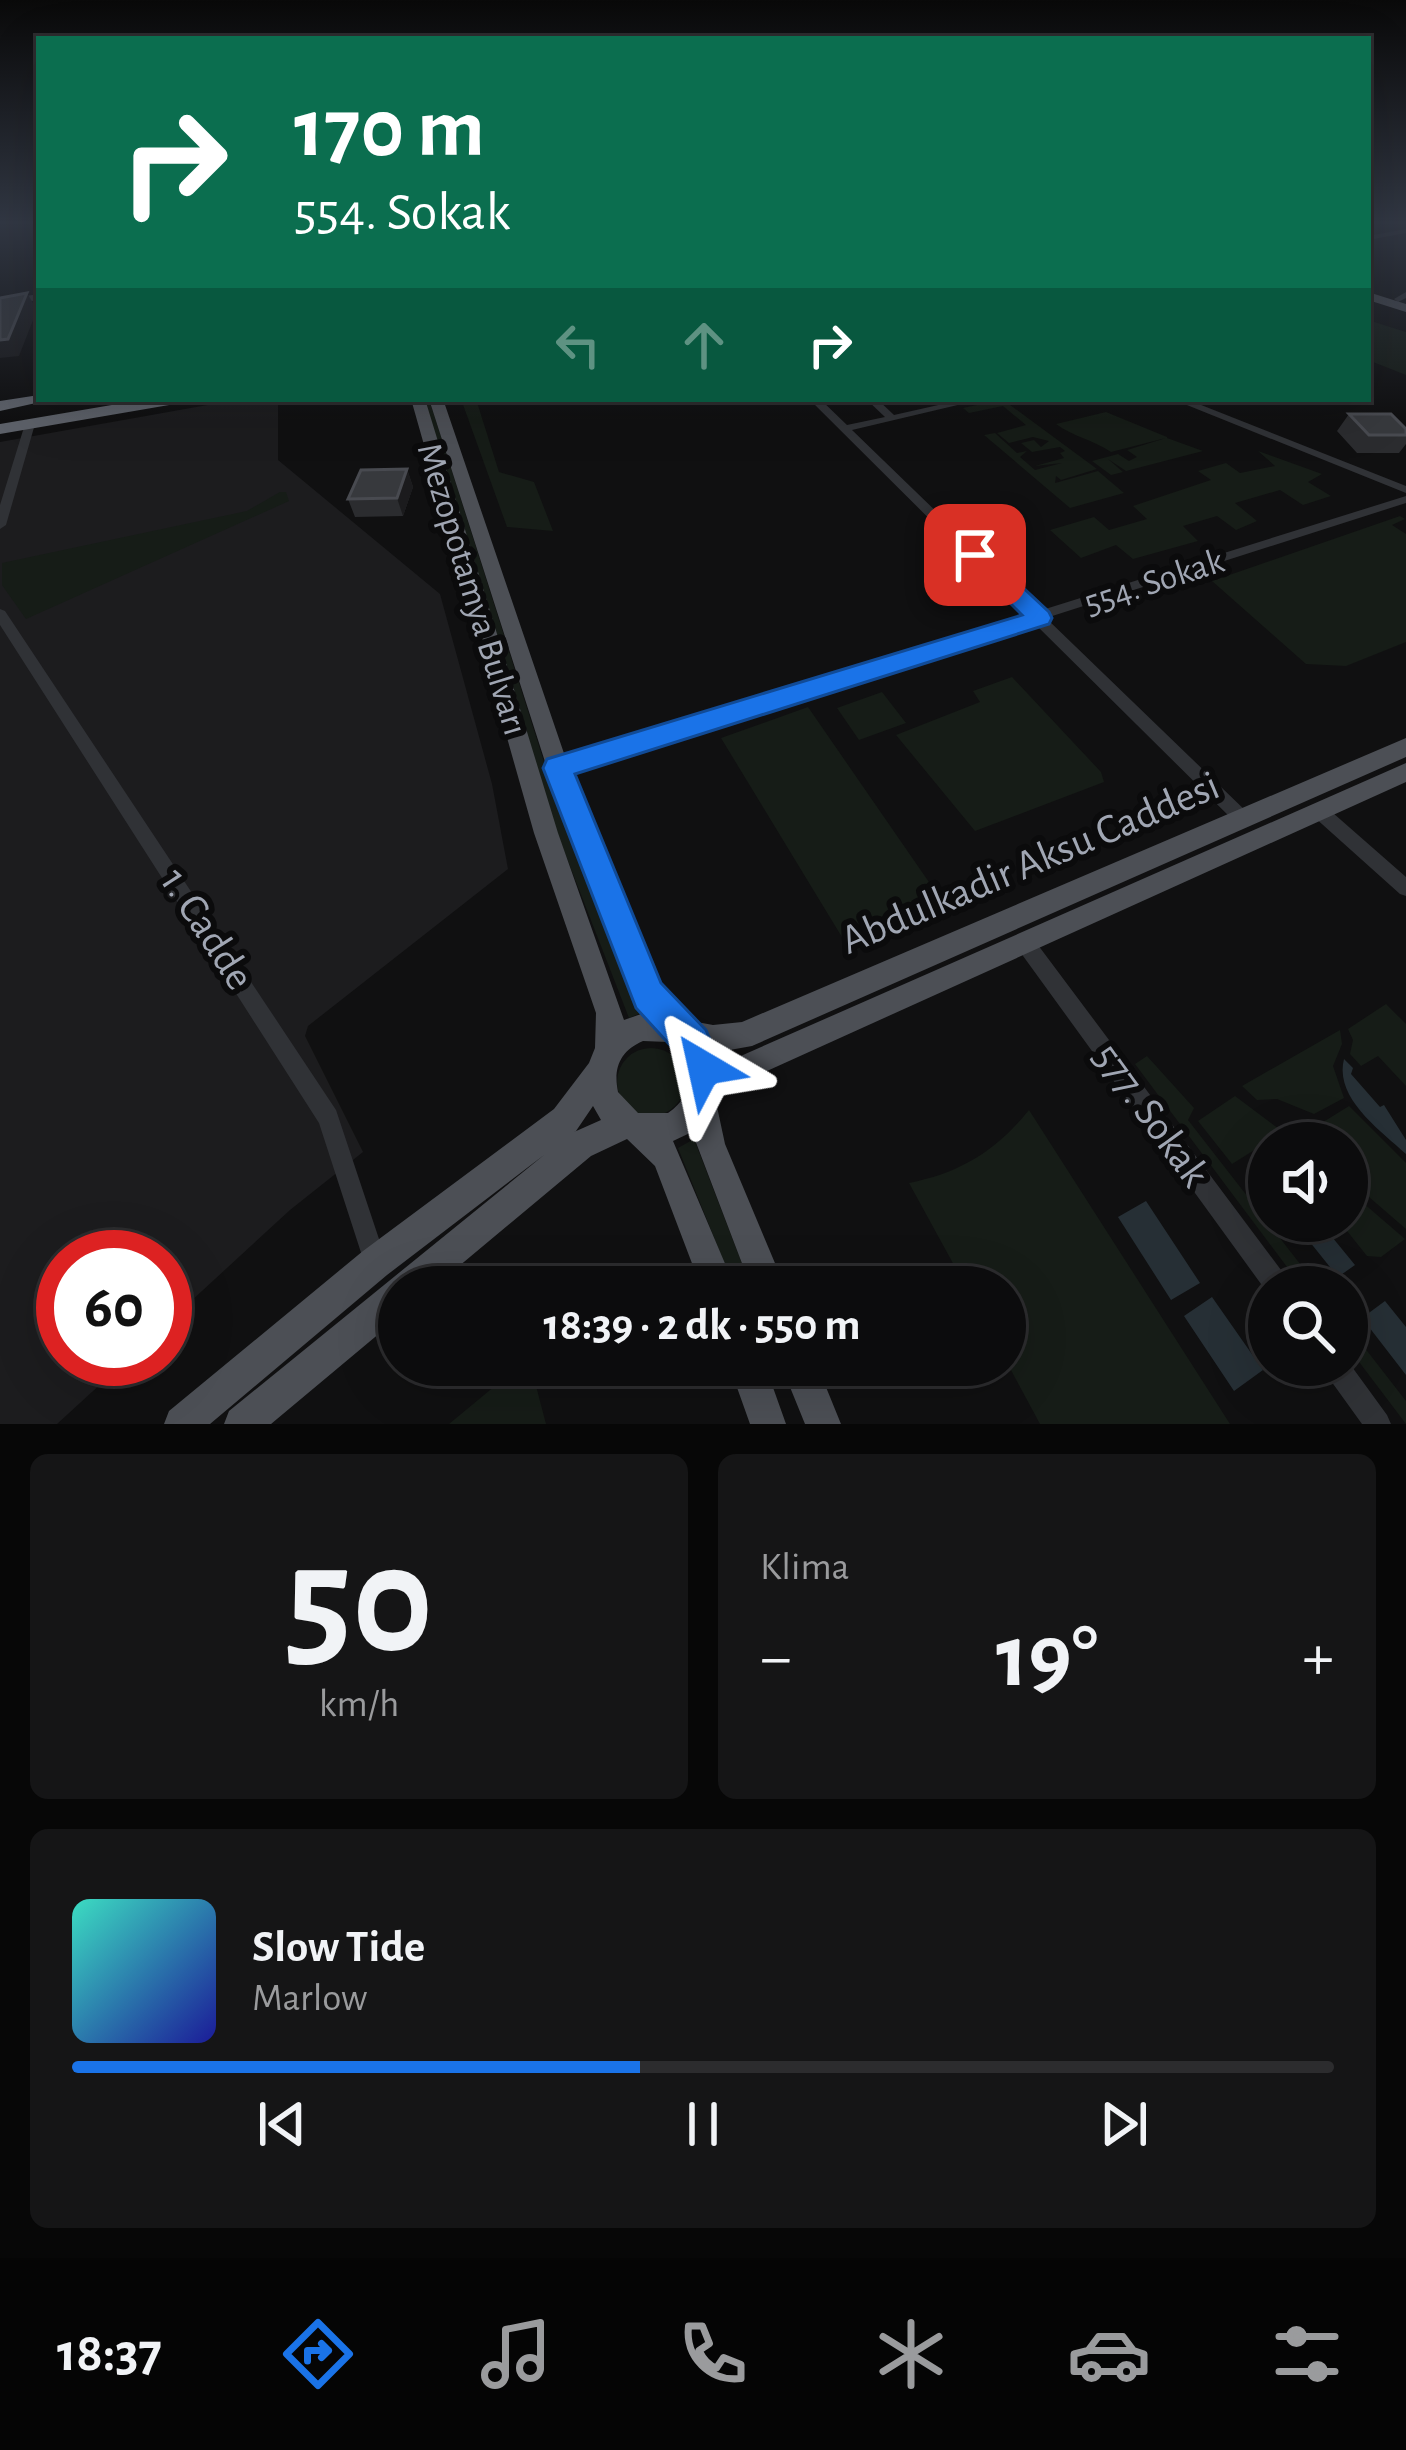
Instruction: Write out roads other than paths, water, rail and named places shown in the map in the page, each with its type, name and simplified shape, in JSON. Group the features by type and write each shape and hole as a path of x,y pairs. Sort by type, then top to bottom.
{"highway":[{"path":"0,416 46,402"},
{"path":"0,416 110,402"},
{"path":"0,416 30,424 158,402"}],"main road":[{"path":"1371,294 1404,301"},
{"name":"Mezopotamya Bulvarı","path":"419,402 540,812 610,1012 606,1060"},
{"name":"Mezopotamya Bulvarı","path":"437,402 558,768 648,996 680,1031"},
{"name":"Abdulkadir Aksu Caddesi","path":"680,1031 713,1039 742,1036 1406,747"},
{"name":"Abdulkadir Aksu Caddesi","path":"700,1096 737,1070 1406,772"},
{"path":"182,1424 375,1263 565,1120 606,1060 632,1030 646,1025 680,1031 700,1054 700,1096 710,1144 759,1266"},
{"path":"606,1060 608,1106 666,1156 710,1266"},
{"path":"433,1266 580,1145 631,1127 668,1129 693,1110 700,1096"},
{"path":"242,1424 378,1312"},
{"path":"754,1386 768,1424"},
{"path":"808,1386 823,1424"}],"street":[{"path":"0,303 36,297"},
{"path":"817,402 1244,820"},
{"path":"874,402 892,418"},
{"path":"845,429 964,402"},
{"path":"1184,402 1406,494"},
{"path":"0,525 30,424"},
{"name":"554. Sokak","path":"558,768 1040,618 1406,494"},
{"name":"1. Cadde","path":"0,614 328,1118 375,1263"},
{"path":"1318,811 1406,888"},
{"name":"577. Sokak","path":"1025,943 1262,1266"},
{"path":"1350,1386 1378,1424"}]}
